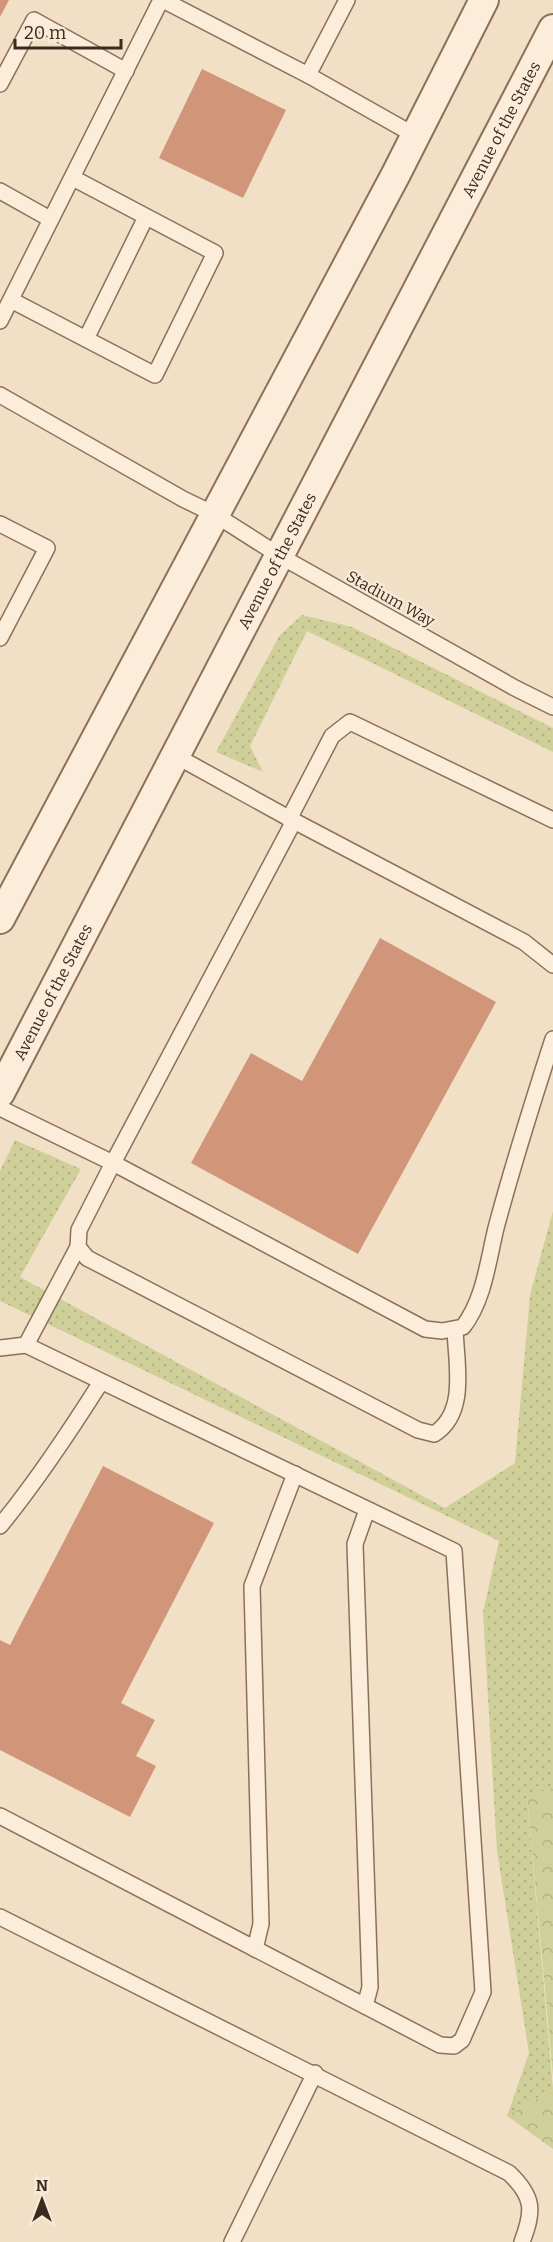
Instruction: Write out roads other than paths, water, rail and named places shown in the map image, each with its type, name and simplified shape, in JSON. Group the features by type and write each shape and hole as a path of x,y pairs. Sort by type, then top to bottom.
{"street":[{"path":"0,919 416,136 484,0"},
{"name":"Avenue of the States","path":"0,1093 553,29"}],"lane":[{"path":"0,321 162,0 308,75 416,136"},
{"path":"308,75 347,0"},
{"path":"0,84 34,21 126,71"},
{"path":"11,300 154,375 214,253 73,178"},
{"path":"0,191 50,219"},
{"path":"86,339 146,217"},
{"name":"Stadium Way","path":"0,395 183,499 214,514 279,556 514,688 553,707"},
{"path":"0,524 47,548 0,638"},
{"path":"26,1345 78,1247 79,1230 292,820 332,736 350,722 553,820"},
{"path":"176,756 524,942 553,965"},
{"path":"0,1108 114,1163 425,1329 442,1331 463,1327 472,1316 524,1126 553,1039"},
{"path":"78,1247 87,1258 418,1430 434,1434 445,1428 454,1412 457,1390 454,1329"},
{"path":"0,1347 26,1345 454,1551 483,1992 462,2040 454,2046 440,2045 0,1816"},
{"path":"0,1526 59,1446 101,1382"},
{"path":"255,1949 261,1924 252,1586 295,1474"},
{"path":"365,2006 370,1987 355,1544 368,1510"},
{"path":"0,1917 315,2073 509,2173 524,2187 530,2206 527,2228 522,2242"},
{"path":"232,2242 315,2073"}]}
